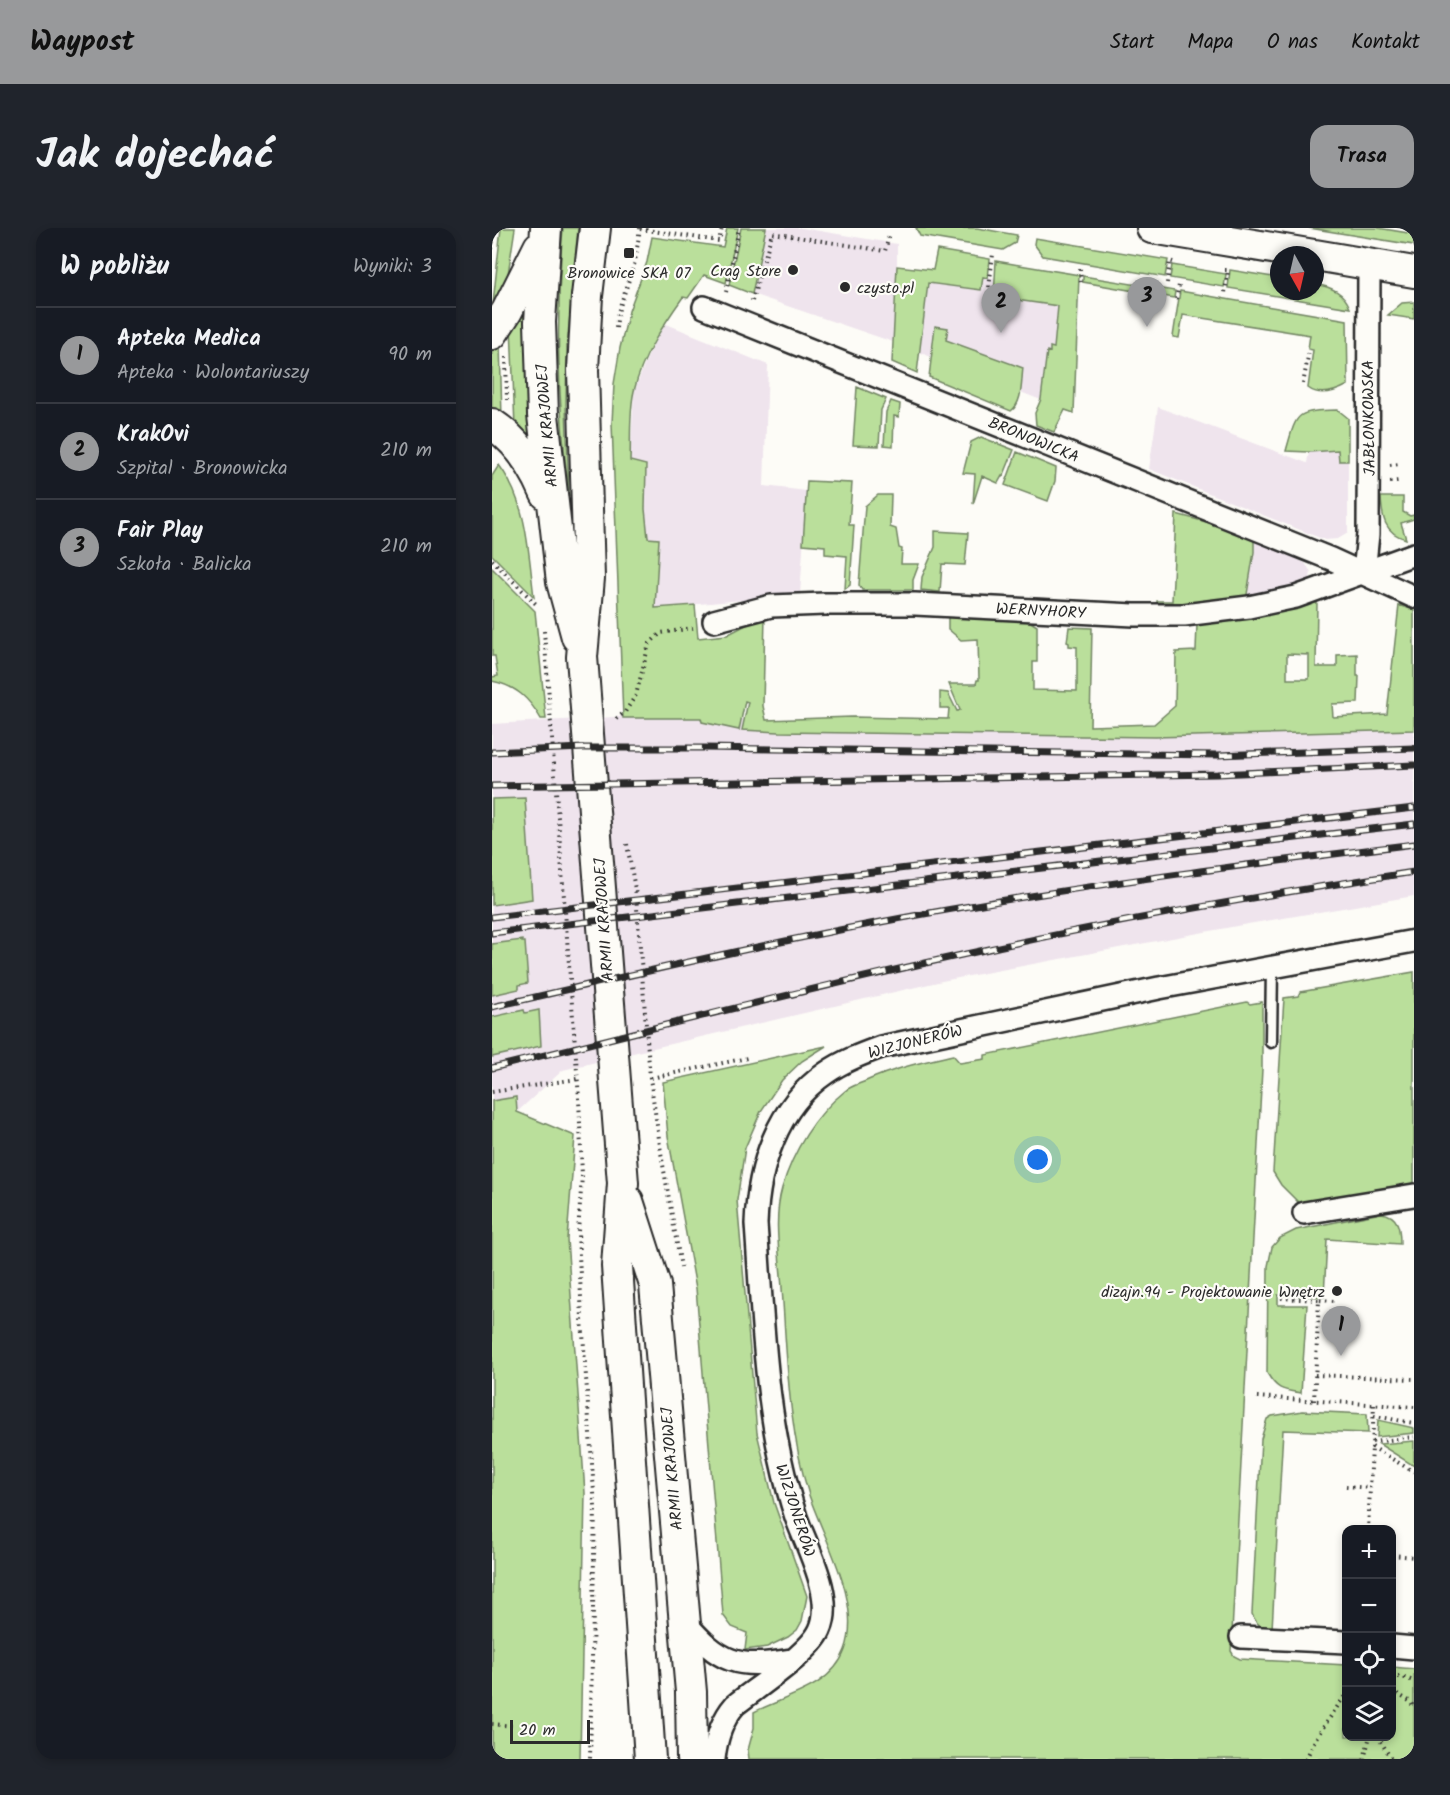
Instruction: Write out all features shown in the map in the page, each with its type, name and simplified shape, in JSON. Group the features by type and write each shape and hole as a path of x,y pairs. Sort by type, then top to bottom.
{"main road":[{"name":"ARMII KRAJOWEJ","path":"595,228 587,296 583,370 589,578 582,657 623,1183 617,1266 650,1759"},
{"path":"1152,228 1270,248"},
{"name":"ARMII KRAJOWEJ","path":"545,232 540,322 541,377 562,582 582,657"},
{"path":"499,345 507,311 545,232"},
{"path":"1324,256 1414,272"},
{"path":"500,417 529,460 554,515"},
{"name":"ARMII KRAJOWEJ","path":"623,1183 655,1285 691,1692 692,1759"},
{"path":"691,1692 703,1759"}],"street":[{"name":"JABŁONKOWSKA","path":"1364,573 1368,534 1369,264"},
{"name":"BRONOWICKA","path":"713,310 1364,573 1414,597"},
{"name":"WERNYHORY","path":"714,621 771,606 834,604 915,604 1134,615 1184,615 1275,602 1315,591 1414,554"},
{"name":"WIZJONERÓW","path":"714,1759 722,1725 728,1713 812,1644 820,1629 824,1614 823,1594 818,1575 796,1517 778,1450 769,1387 756,1224 760,1180 771,1144 787,1114 798,1100 825,1074 845,1061 881,1047 948,1031 1272,966 1414,941"},
{"path":"1304,1213 1414,1195"},
{"path":"684,1621 704,1645 730,1661 749,1664 792,1660"},
{"path":"1241,1637 1342,1642"},
{"path":"1396,1646 1414,1648"}],"lane":[{"path":"1271,1042 1272,966"}],"path":[{"path":"492,249 494,228"},
{"path":"618,312 635,262 640,229 719,241 722,228"},
{"path":"713,310 739,228"},
{"path":"746,324 773,231 885,251 889,236"},
{"path":"987,305 993,254"},
{"path":"1167,284 1170,261 1182,263"},
{"path":"1217,268 1228,270 1226,293"},
{"path":"1080,269 1081,282"},
{"path":"1176,299 1179,285"},
{"path":"499,345 500,417"},
{"path":"1303,384 1309,351"},
{"path":"1391,465 1401,464"},
{"path":"1392,482 1399,482 1399,484"},
{"path":"492,561 543,610"},
{"path":"543,621 577,1079 582,1176 578,1232 579,1264 595,1507 590,1759"},
{"path":"616,720 625,712 636,695 649,644 661,633 696,628 714,621"},
{"path":"625,834 636,895 650,1078 662,1159"},
{"path":"650,1078 747,1058"},
{"path":"492,1092 577,1079"},
{"path":"1281,1298 1334,1301"},
{"path":"1314,1401 1319,1300"},
{"path":"1315,1375 1414,1379"},
{"path":"1257,1397 1414,1407"},
{"path":"1368,1525 1374,1405"},
{"path":"1373,1416 1414,1423"},
{"path":"1372,1444 1414,1437"},
{"path":"1372,1444 1414,1472"},
{"path":"1346,1486 1370,1488"},
{"path":"1396,1555 1414,1557"},
{"path":"1396,1677 1414,1681"},
{"path":"1396,1693 1411,1702 1414,1709"},
{"path":"1306,1759 1316,1738 1342,1701"},
{"path":"492,1724 515,1726"},
{"path":"1364,1759 1369,1741"},
{"path":"1380,1741 1391,1759"},
{"path":"1409,1759 1414,1759"}],"shaded area":[{"path":"766,228 802,228 897,244 897,266 1079,288 1074,413 893,342 752,294"},
{"path":"664,323 768,365 764,486 807,491 800,595 655,608 645,509 646,465 630,461 634,392"},
{"path":"1158,407 1307,463 1309,452 1338,450 1339,460 1348,461 1348,533 1338,539 1325,540 1149,469"},
{"path":"1254,538 1305,563 1311,572 1309,584 1246,600"},
{"path":"1306,705 1333,717 1414,713 1414,896 1242,925 942,981 662,1046 563,1070 517,1112 492,1116 492,724 667,714 766,720 852,717 1090,720 1090,726 1154,724 1173,707"}],"green space":[{"path":"501,228 515,228 508,274 494,309 493,304"},
{"path":"563,228 578,228 567,346 569,496 562,428 558,329"},
{"path":"727,228 738,228 726,283 704,275 688,298 683,297 675,308 642,366 632,399 630,461 646,465 645,509 648,538 659,539 655,608 695,605 698,638 727,635 765,615 763,706 766,720 852,717 948,719 949,708 940,708 940,692 948,693 957,711 960,710 949,684 976,684 979,680 978,639 961,640 948,629 948,613 1021,616 1037,626 1037,662 1033,662 1033,690 1077,691 1077,647 1069,646 1067,642 1069,627 1092,628 1090,726 1154,724 1175,706 1176,652 1196,651 1197,624 1317,602 1316,667 1337,667 1337,655 1357,654 1358,703 1332,704 1333,717 1387,714 1399,605 1414,610 1414,730 1155,737 779,732 742,730 748,702 745,701 739,730 702,722 701,718 623,718 612,423 614,384 620,348 629,311 647,262 652,237 723,247","holes":["1287,654 1309,655 1309,679 1287,679"]},
{"path":"741,228 766,228 752,294 729,285"},
{"path":"916,228 977,228 1017,235 1015,243 1003,250 920,236"},
{"path":"1309,228 1378,228 1414,234 1414,245"},
{"path":"1035,238 1168,260 1165,277 1043,256 1034,244"},
{"path":"937,250 990,259 988,278 983,277 981,290 928,283 917,373 892,362 897,266 933,270"},
{"path":"996,261 1079,275 1074,413 1065,410 1054,432 1036,425 1035,413 1041,399 1047,351 1050,352 1050,347 1054,348 1058,306 994,297"},
{"path":"1172,265 1226,274 1224,287 1170,278"},
{"path":"1230,270 1270,277 1270,295 1228,288"},
{"path":"1083,276 1175,291 1174,298 1083,282"},
{"path":"1324,286 1341,294 1350,308 1301,300 1324,300"},
{"path":"1180,291 1347,320 1348,385 1323,393 1308,388 1313,350 1308,349 1310,335 1183,315 1179,338 1173,337"},
{"path":"526,296 526,381 532,445 515,428 511,325"},
{"path":"1414,302 1414,319 1388,315 1402,303"},
{"path":"935,326 948,328 946,340 1023,368 1020,397 1011,411 929,377"},
{"path":"500,343 502,419 492,412 492,350"},
{"path":"857,387 886,399 881,410 879,446 853,445"},
{"path":"891,401 900,404 899,417 894,416 893,446 884,445 886,412"},
{"path":"1338,410 1348,418 1348,461 1339,461 1338,450 1286,451 1293,428 1300,416 1314,411"},
{"path":"981,437 1014,450 1003,477 998,483 982,476 973,504 975,474 963,473 971,442"},
{"path":"1017,452 1056,468 1055,481 1048,501 1005,485"},
{"path":"499,465 509,480 521,512 528,545 534,597 492,555 492,476"},
{"path":"807,481 852,483 849,525 854,525 850,585 845,589 847,556 825,554 825,546 803,544"},
{"path":"878,495 891,495 890,527 896,529 899,548 902,549 901,564 919,564 913,580 913,590 862,590 859,585 865,506"},
{"path":"1381,497 1403,497 1403,512 1410,516 1414,515 1414,519 1401,523 1406,539 1393,533 1386,523"},
{"path":"1176,514 1225,527 1254,538 1246,600 1157,609 1157,601 1172,601"},
{"path":"935,531 968,533 965,565 942,564 940,592 921,590 922,577 935,547"},
{"path":"492,568 535,611 546,719 541,719 521,694 508,686 492,681 492,677 498,676 495,656 492,656"},
{"path":"525,798 532,899 492,905 492,799"},
{"path":"522,940 525,942 528,983 519,985 519,989 492,995 492,944"},
{"path":"1414,972 1414,1183 1299,1203 1281,1185 1273,1172 1284,998 1298,996 1300,992"},
{"path":"1247,1002 1250,1004 1262,1002 1262,1069 1231,1651 1240,1659 1342,1665 1342,1741 1396,1741 1396,1667 1414,1669 1414,1759 749,1759 748,1750 754,1728 754,1712 806,1689 829,1673 845,1650 849,1632 849,1612 845,1592 809,1495 793,1418 778,1238 778,1212 782,1188 792,1161 806,1135 824,1111 847,1089 877,1076 920,1063 953,1055 960,1063 985,1059 985,1055"},
{"path":"524,1010 525,1013 539,1010 541,1046 492,1057 492,1017"},
{"path":"826,1046 802,1061 782,1080 761,1111 745,1148 737,1200 757,1433 774,1503 807,1596 802,1621 797,1630 767,1647 745,1650 747,1633 732,1627 723,1615 696,1288 668,1136 663,1082"},
{"path":"516,1097 517,1112 575,1136 567,1239 585,1493 580,1759 492,1759 492,1101"},
{"path":"1381,1213 1395,1220 1399,1228 1400,1244 1327,1239 1324,1297 1278,1295 1278,1305 1307,1305 1301,1393 1281,1388 1267,1373 1268,1266 1272,1247 1280,1238 1296,1230"},
{"path":"1303,1411 1367,1414 1368,1433 1283,1430 1272,1629 1259,1625 1252,1614 1261,1439 1267,1419 1272,1416"},
{"path":"1378,1420 1414,1428 1414,1433 1377,1437"},
{"path":"1414,1441 1414,1466 1379,1444"}],"railway":[{"path":"492,752 584,748 703,748 1218,755 1414,748"},
{"path":"492,786 1218,774 1414,765"},
{"path":"492,917 1414,808"},
{"path":"492,933 1414,824"},
{"path":"492,1007 733,952 915,916 1140,879 1414,844"},
{"path":"492,1068 797,993 1034,939 1197,908 1414,872"}],"place":[{"name":"Bronowice SKA 07","path":"629,253"},
{"name":"Crag Store","path":"793,270"},
{"name":"czysto.pl","path":"845,287"},
{"name":"Fair Play","path":"1147,327"},
{"name":"KrakOvi","path":"1001,333"},
{"name":"dizajn.94 - Projektowanie Wnętrz","path":"1337,1291"},
{"name":"Apteka Medica","path":"1341,1356"}]}
